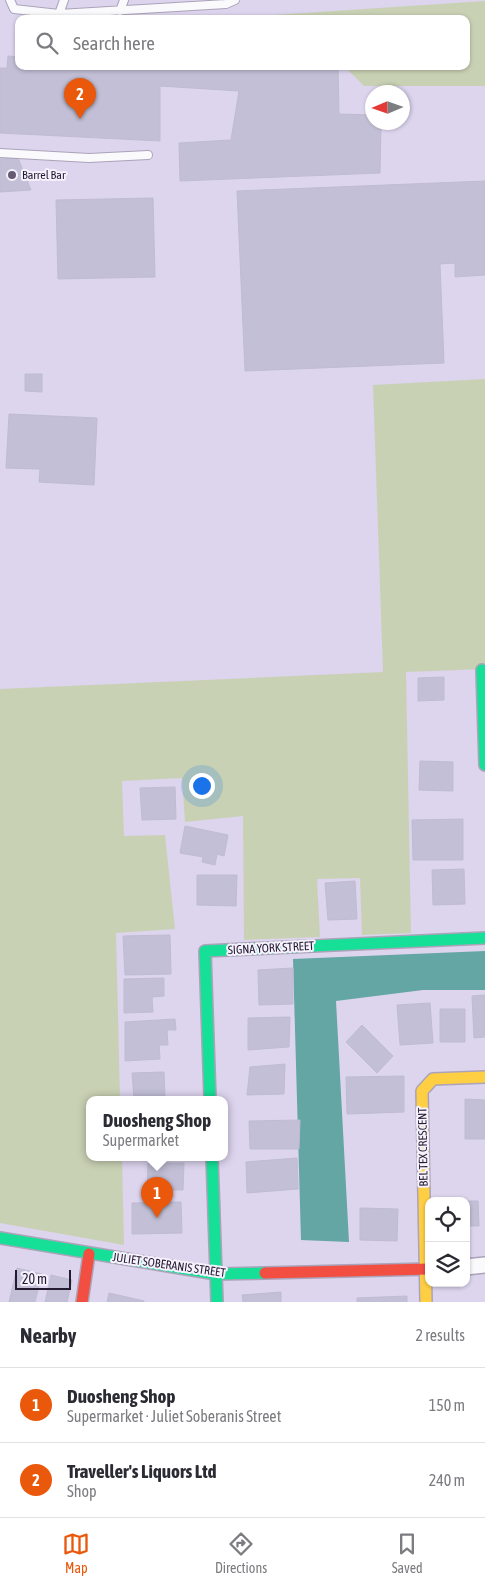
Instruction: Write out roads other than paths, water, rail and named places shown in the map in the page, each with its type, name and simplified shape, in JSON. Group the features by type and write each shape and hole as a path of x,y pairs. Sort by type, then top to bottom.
{"street":[{"path":"482,670 485,765"},
{"name":"SIGNA YORK STREET","path":"210,1096 205,951 485,938"},
{"name":"BEL TEX CRESCENT","path":"426,1242 422,1091 427,1083 434,1080 485,1077"},
{"path":"212,1161 217,1302"},
{"name":"JULIET SOBERANIS STREET","path":"0,1238 216,1274 425,1269"},
{"path":"82,1302 88,1254"},
{"path":"470,1266 485,1265"},
{"name":"BEL TEX CRESCENT","path":"426,1287 426,1302"}],"lane":[{"path":"10,0 14,10 59,14 120,11 173,4 226,4 235,0"},
{"path":"59,14 64,0"},
{"path":"120,11 124,0"},
{"path":"0,153 89,158 148,155"}],"place":[{"name":"Traveller's Liquors Ltd","path":"80,119"},
{"name":"Barrel Bar","path":"12,175"},
{"name":"Duosheng Shop","path":"157,1218"}]}
